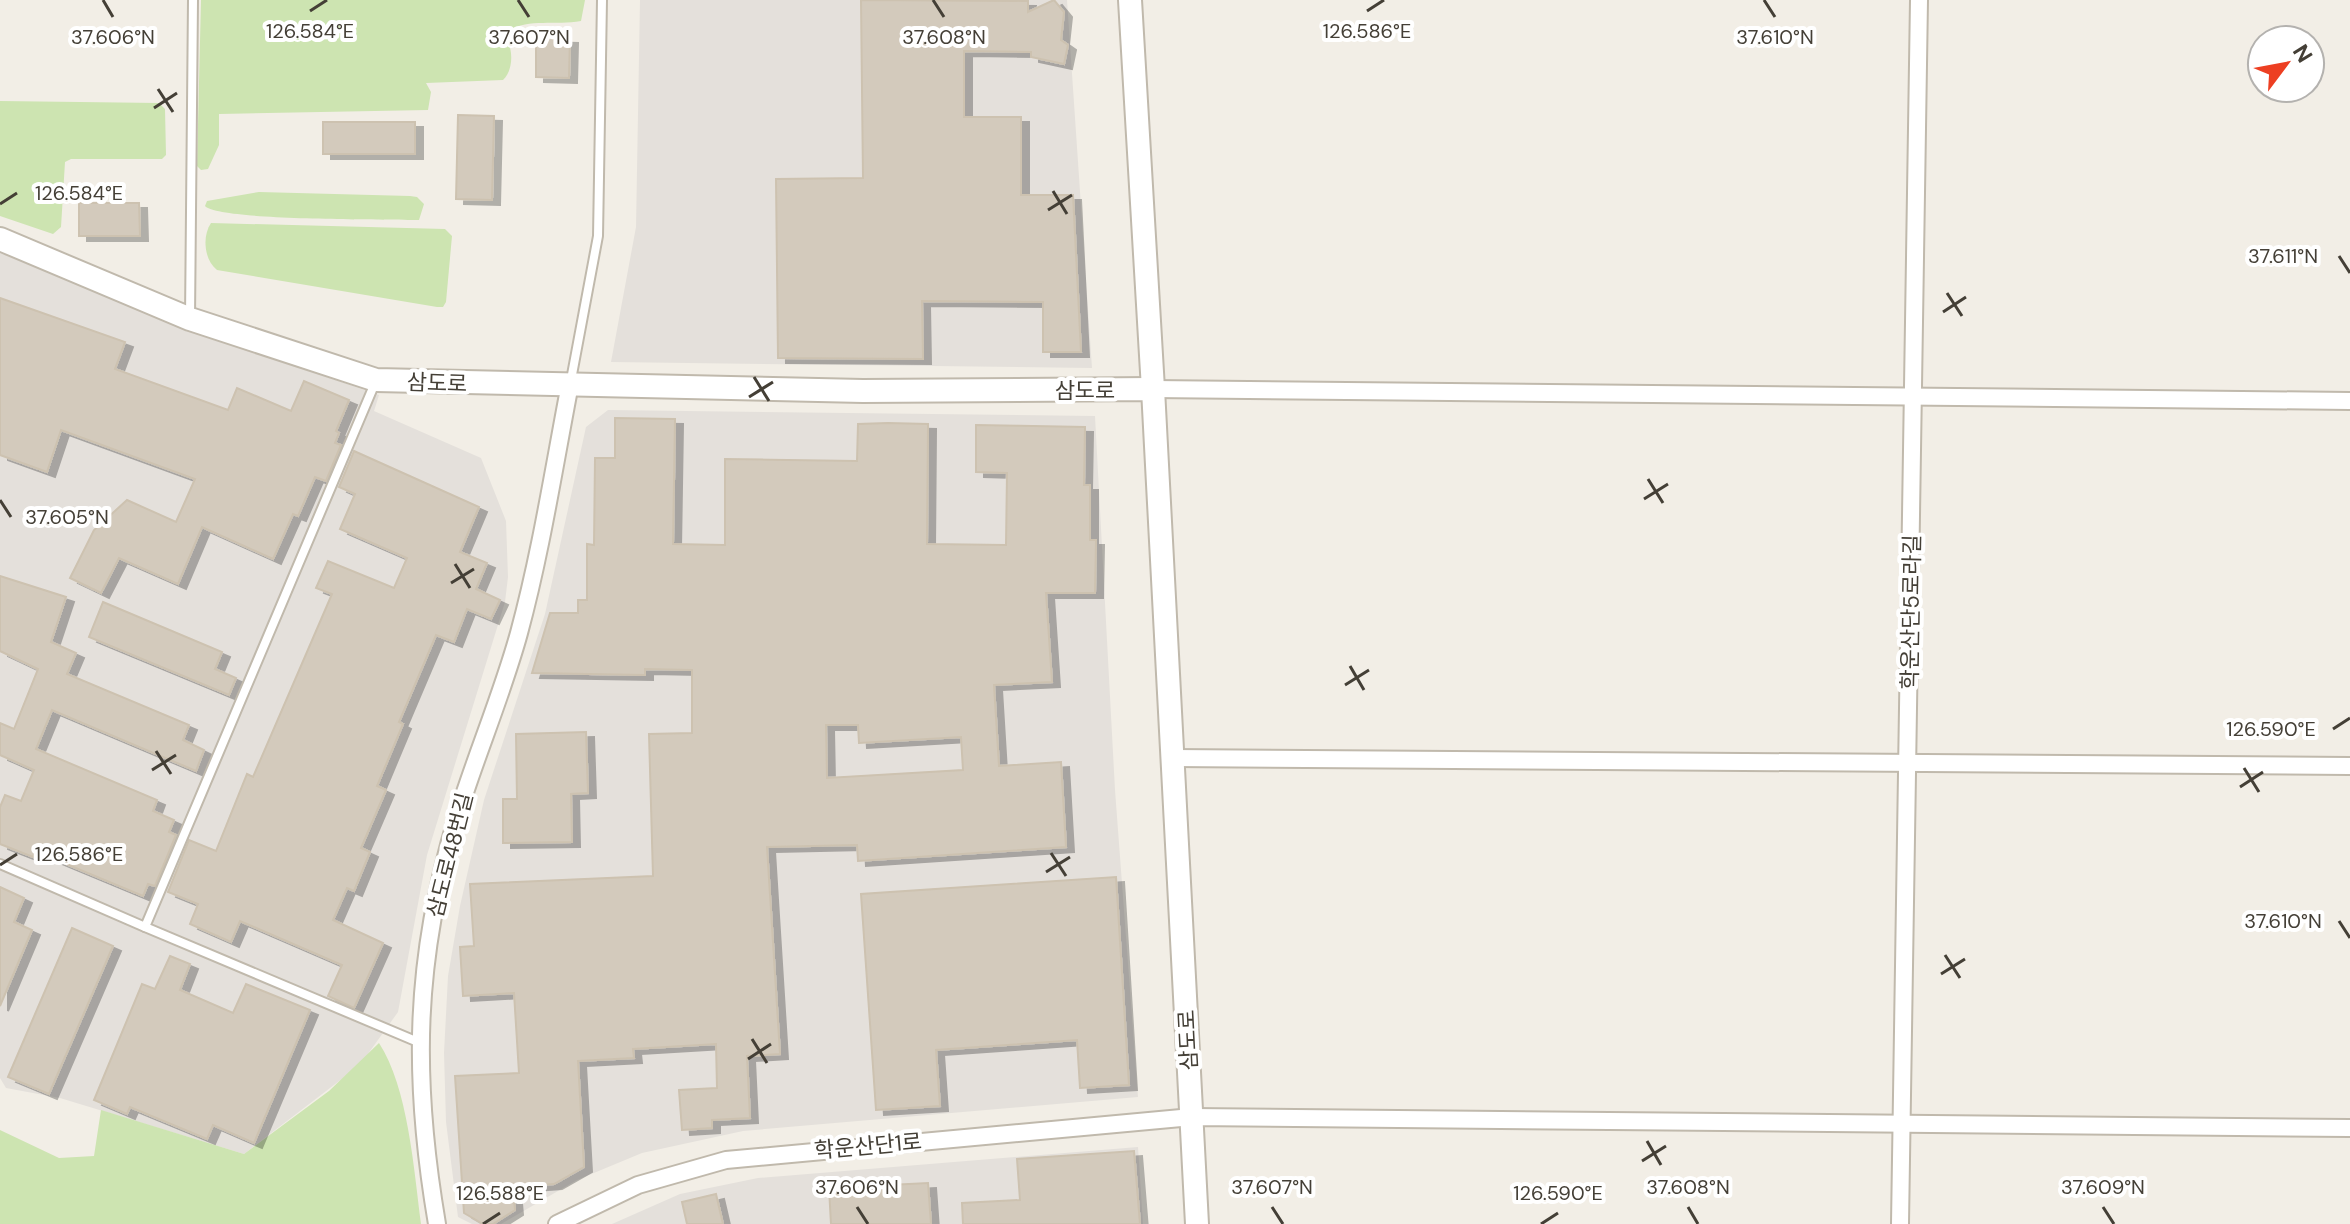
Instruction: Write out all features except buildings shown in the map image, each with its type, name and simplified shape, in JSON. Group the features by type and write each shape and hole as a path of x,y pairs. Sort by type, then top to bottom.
{"street":[{"path":"1130,0 1153,389 2350,401"},
{"name":"학운산단5로라길","path":"1900,1224 1919,0"},
{"name":"삼도로","path":"0,239 190,319 376,380 863,391 1153,389 1197,1224"},
{"name":"삼도로48번길","path":"437,1224 422,1110 418,1042 427,950 457,818 519,633 570,384"},
{"path":"1173,758 2350,766"},
{"name":"학운산단1로","path":"557,1224 638,1185 726,1160 1192,1117 2350,1128"}],"lane":[{"path":"190,319 193,0"},
{"path":"570,384 598,236 602,0"},
{"path":"145,927 376,380"},
{"path":"0,864 418,1042"}],"shaded area":[{"path":"640,0 1067,0 1092,368 611,362 636,227"},
{"path":"0,248 208,336 379,395 374,411 481,458 506,521 508,577 505,602 427,855 398,1012 360,1065 244,1154 60,1098 6,1088 0,1078"},
{"path":"608,410 1095,416 1115,790 1138,1097 743,1131 642,1153 577,1180 501,1224 472,1224 458,1217 446,1122 444,1053 448,976 460,906 484,800 545,614 586,427"},
{"path":"1138,1147 1143,1224 612,1224 680,1194 758,1178"}],"green space":[{"path":"201,0 585,0 581,21 530,24 503,34 511,58 503,80 426,83 431,92 428,110 219,114 219,145 208,169 201,170 197,166"},
{"path":"0,101 159,103 165,109 166,155 162,159 71,159 65,162 61,227 53,234 0,216"},
{"path":"259,192 410,196 417,197 424,204 419,220 270,217 217,211 205,206 207,201"},
{"path":"211,223 445,229 452,236 446,302 443,307 437,307 217,270 209,260 206,248 206,234"},
{"path":"379,1043 389,1061 403,1105 421,1224 0,1224 0,1130 59,1158 94,1156 101,1110 244,1154 329,1091"}]}
